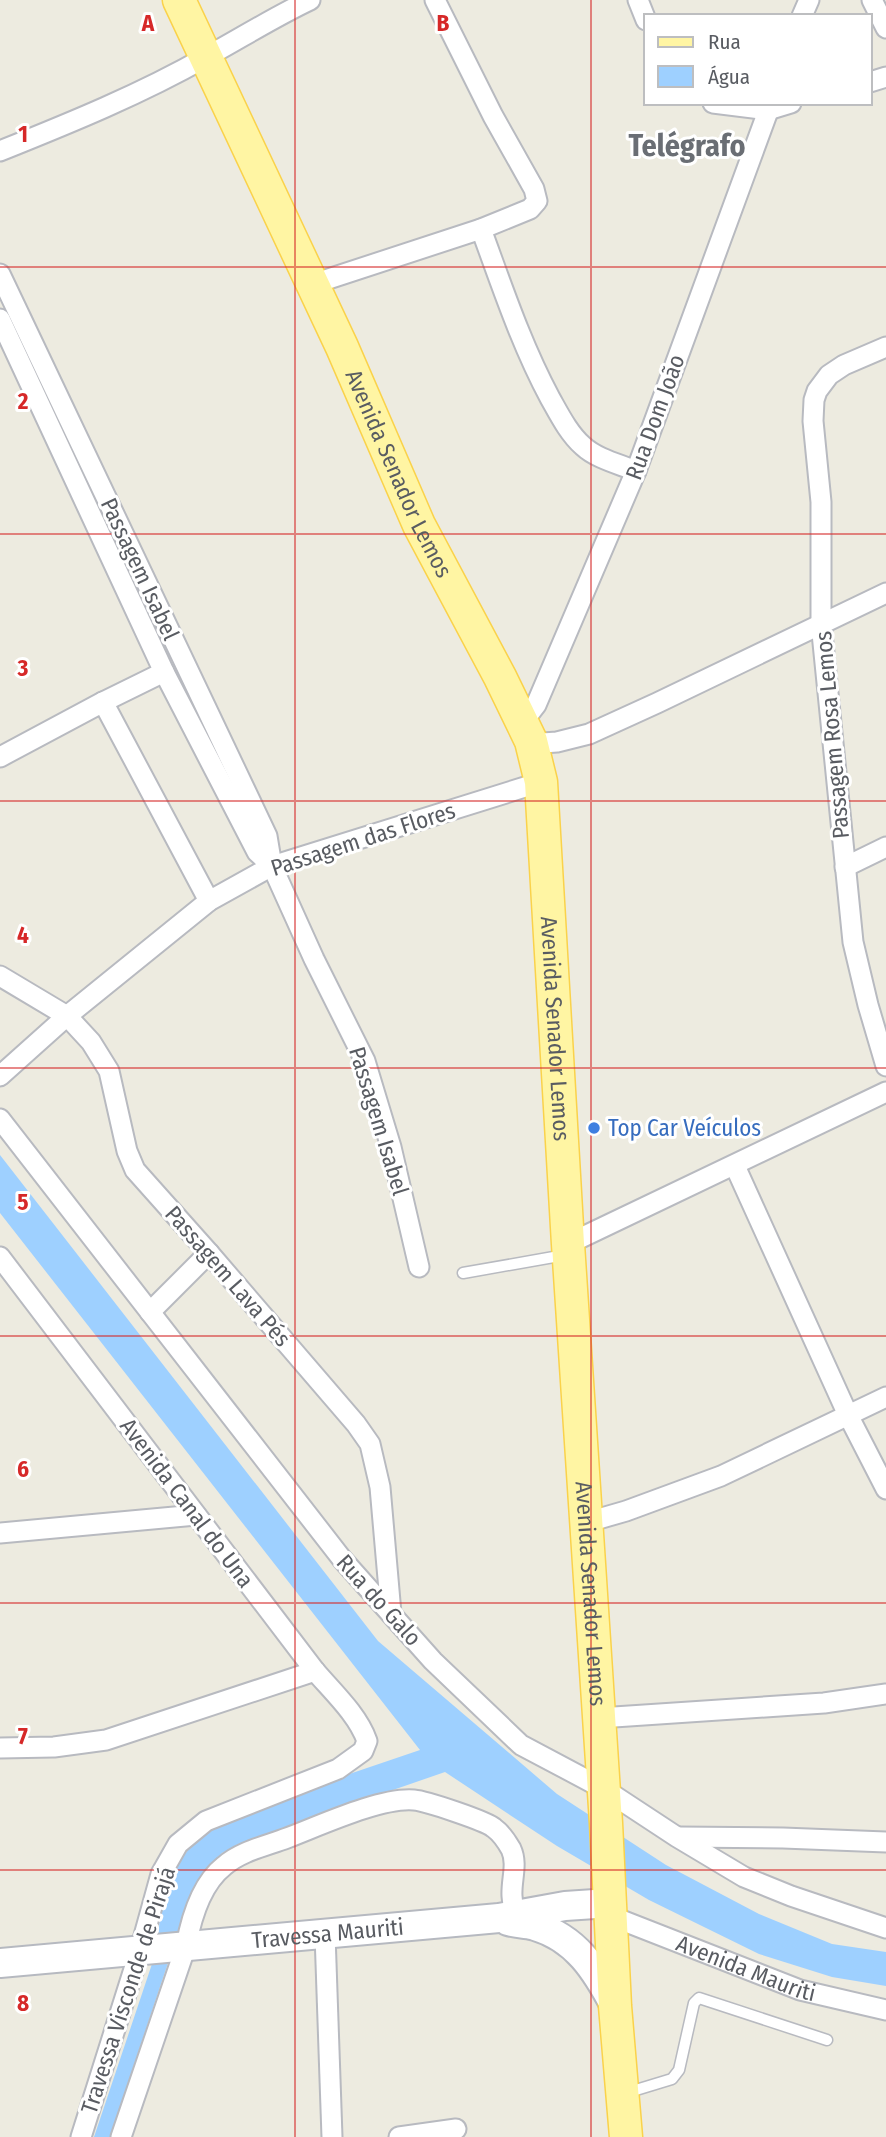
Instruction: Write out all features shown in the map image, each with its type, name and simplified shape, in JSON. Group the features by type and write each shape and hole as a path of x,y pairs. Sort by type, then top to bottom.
{"main road":[{"name":"Avenida Senador Lemos","path":"179,0 313,284 419,525 527,732 541,782 607,1823 615,2006 626,2137"},
{"name":"Travessa Mauriti","path":"166,1948 509,1918 565,1906 610,1902"},
{"name":"Travessa Mauriti","path":"509,1918 555,1934 571,1944 600,1977 615,2006"},
{"path":"0,1963 166,1948"}],"street":[{"path":"0,151 206,58 253,28 310,0"},
{"path":"313,284 481,229 530,209 537,203 537,195 493,116 435,0"},
{"path":"872,0 886,28"},
{"path":"741,105 769,107"},
{"name":"Rua Dom João","path":"527,732 536,705 636,471 769,107"},
{"path":"481,229 536,372 569,430 577,441 593,453 636,471"},
{"name":"Passagem Isabel","path":"0,274 267,836 272,866 314,960 365,1061 391,1147 419,1267"},
{"name":"Passagem Isabel","path":"0,319 164,672 257,852 272,866"},
{"name":"Passagem Rosa Lemos","path":"886,347 844,365 821,382 814,400 813,421 821,502 821,623 853,942 871,1018 886,1066"},
{"path":"527,732 543,743 589,734 886,593"},
{"path":"0,757 164,672"},
{"path":"103,702 209,901"},
{"name":"Passagem das Flores","path":"0,1076 67,1016 209,901 272,866 541,782"},
{"path":"845,867 886,847"},
{"name":"Passagem Lava Pés","path":"0,976 67,1016 91,1042 108,1071 127,1151 135,1170 356,1424 370,1444 380,1487 391,1613"},
{"path":"569,1249 886,1092"},
{"name":"Rua do Galo","path":"0,1119 342,1559 433,1661 521,1745 604,1789 744,1877 886,1928"},
{"path":"735,1166 848,1415 886,1489"},
{"path":"150,1312 209,1253"},
{"name":"Avenida Canal do Una","path":"0,1257 315,1671 364,1731 367,1741 363,1751"},
{"path":"0,1288 20,1284"},
{"path":"588,1522 721,1476 886,1397"},
{"path":"0,1534 196,1515"},
{"path":"0,1748 54,1747 106,1740 315,1671"},
{"path":"599,1718 824,1703 886,1694"},
{"name":"Travessa Visconde de Pirajá","path":"121,2137 166,1948 161,1874 178,1844 206,1822 338,1769 363,1751"},
{"name":"Travessa Visconde de Pirajá","path":"81,2137 166,1948 190,1929 204,1889 214,1874 238,1856 364,1809 413,1800 493,1826 512,1851 515,1866 509,1918"},
{"path":"677,1837 886,1842"},
{"name":"Avenida Mauriti","path":"610,1902 800,1990 886,2010"},
{"path":"325,1934 332,2137"},
{"path":"399,2137 456,2129"}],"lane":[{"path":"463,1273 569,1249"},
{"path":"622,2094 676,2076 694,2003 699,1998 827,2040"}],"water":[{"path":"0,1155 378,1641 557,1794 666,1865 759,1914 832,1944 886,1952 886,1986 832,1977 759,1954 649,1900 557,1846 445,1772 257,1837 222,1853 202,1874 191,1894 110,2137 94,2137 157,1949 161,1905 177,1864 200,1835 224,1822 314,1786 420,1750 0,1213"}],"place":[{"name":"Top Car Veículos","path":"594,1128"}],"district":[{"name":"Telégrafo","path":"687,146"}]}
